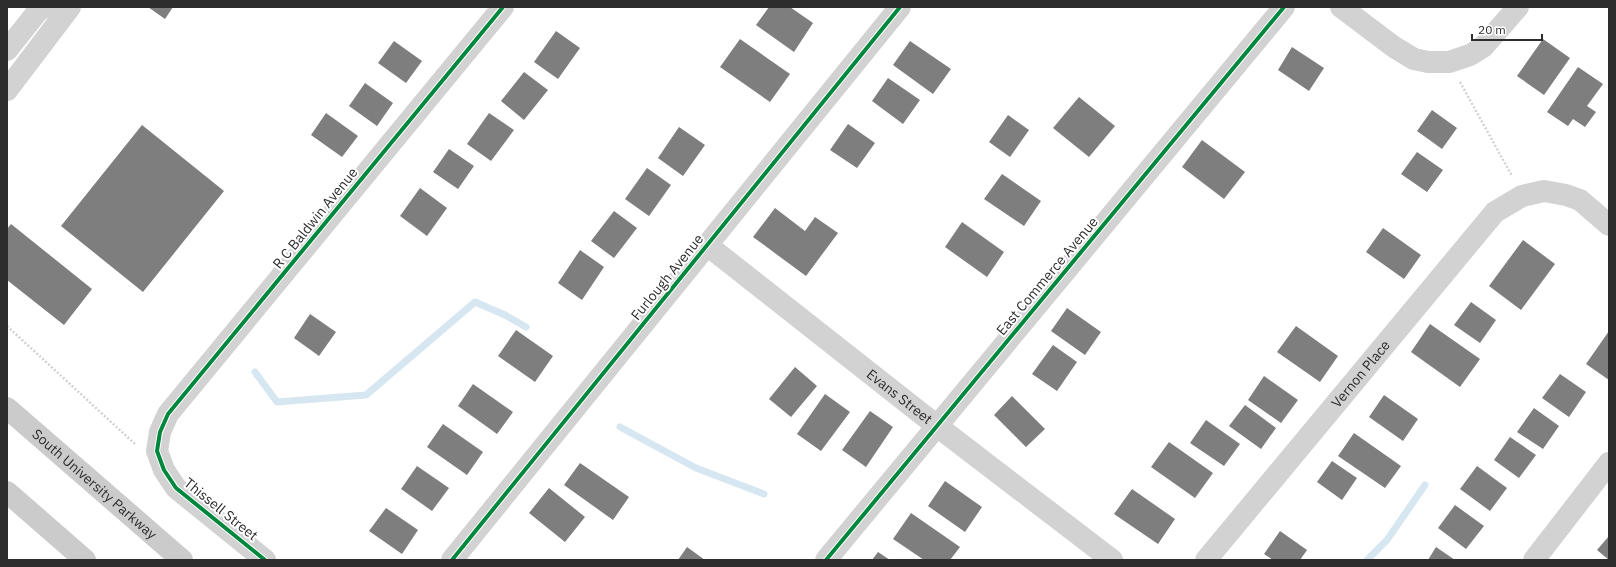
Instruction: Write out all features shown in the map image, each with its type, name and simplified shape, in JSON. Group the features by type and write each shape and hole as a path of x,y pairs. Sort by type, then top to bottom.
{"main road":[{"name":"South University Parkway","path":"7,408 182,560"},
{"path":"7,492 85,560"}],"street":[{"path":"7,50 38,11 44,7"},
{"path":"7,90 70,7"},
{"name":"R C Baldwin Avenue","path":"157,451 160,432 168,414 503,7"},
{"name":"Furlough Avenue","path":"452,560 900,7"},
{"name":"East Commerce Avenue","path":"826,560 1284,7"},
{"path":"1341,7 1394,48 1414,59 1428,62 1449,62 1470,55 1483,47 1518,7"},
{"path":"1522,196 1544,192 1566,195 1580,200 1609,225"},
{"name":"Vernon Place","path":"1206,560 1495,212 1522,196"},
{"name":"Evans Street","path":"707,244 937,426 1112,560"},
{"name":"Thissell Street","path":"157,451 164,470 176,488 265,560"},
{"path":"1534,560 1609,464"}],"path":[{"path":"1449,62 1522,196"},
{"path":"7,326 140,449 157,451"}],"building":[{"path":"148,7 173,7 165,19"},
{"path":"769,7 790,7 813,23 794,52 756,25"},
{"path":"556,31 580,48 558,79 534,62"},
{"path":"740,39 790,74 770,102 720,67"},
{"path":"1543,39 1570,58 1544,95 1517,76"},
{"path":"394,41 422,61 406,83 378,63"},
{"path":"910,41 951,69 933,94 893,65"},
{"path":"1292,47 1324,68 1309,91 1278,70"},
{"path":"1578,67 1603,84 1587,106 1596,112 1585,127 1573,119 1568,126 1547,112"},
{"path":"524,72 548,90 524,120 501,101"},
{"path":"888,78 920,100 903,124 872,101"},
{"path":"365,83 393,103 377,126 349,106"},
{"path":"1079,97 1115,126 1089,157 1053,128"},
{"path":"1432,110 1457,128 1442,149 1417,131"},
{"path":"326,113 358,136 342,157 311,135"},
{"path":"489,113 514,130 491,161 467,144"},
{"path":"1008,115 1029,130 1010,157 989,142"},
{"path":"848,124 875,143 857,168 830,150"},
{"path":"142,125 224,191 143,292 61,226"},
{"path":"679,127 705,145 683,176 658,158"},
{"path":"1202,140 1245,172 1224,199 1182,167"},
{"path":"449,149 474,166 458,189 433,172"},
{"path":"1417,152 1443,170 1427,192 1401,174"},
{"path":"647,168 671,185 649,216 625,199"},
{"path":"1002,174 1041,201 1024,226 984,199"},
{"path":"420,188 447,208 427,236 400,216"},
{"path":"775,208 805,231 815,217 838,233 806,276 753,237"},
{"path":"614,211 637,228 614,258 591,241"},
{"path":"962,222 1004,252 987,277 945,247"},
{"path":"11,224 92,289 64,325 7,280 7,229"},
{"path":"1383,228 1421,255 1404,279 1366,252"},
{"path":"1523,240 1555,264 1521,310 1489,286"},
{"path":"580,250 604,267 582,300 558,283"},
{"path":"1471,302 1496,320 1480,343 1454,325"},
{"path":"1067,308 1101,332 1085,355 1051,331"},
{"path":"310,314 336,332 319,356 294,338"},
{"path":"1430,324 1480,359 1460,387 1411,352"},
{"path":"1296,326 1338,356 1320,382 1277,352"},
{"path":"516,330 553,356 535,382 498,356"},
{"path":"1609,331 1609,380 1586,364"},
{"path":"1053,345 1077,362 1057,391 1032,374"},
{"path":"795,367 817,386 791,417 769,399"},
{"path":"1560,374 1586,392 1569,417 1542,398"},
{"path":"1264,376 1298,400 1281,423 1248,400"},
{"path":"473,384 513,412 497,434 458,406"},
{"path":"825,394 850,412 821,451 797,434"},
{"path":"1384,395 1418,419 1403,441 1369,417"},
{"path":"1012,396 1045,429 1026,447 994,415"},
{"path":"1245,405 1276,428 1261,449 1229,426"},
{"path":"1534,408 1559,426 1543,449 1517,432"},
{"path":"870,411 893,427 866,467 842,450"},
{"path":"1206,420 1240,444 1224,466 1190,443"},
{"path":"443,424 483,452 467,475 427,447"},
{"path":"1354,433 1401,466 1385,488 1338,456"},
{"path":"1510,437 1536,455 1519,478 1494,460"},
{"path":"1169,442 1213,473 1195,498 1151,467"},
{"path":"1332,461 1357,478 1342,500 1317,482"},
{"path":"580,463 629,497 613,520 564,485"},
{"path":"417,466 449,488 432,511 401,489"},
{"path":"1477,466 1507,488 1490,511 1460,489"},
{"path":"945,481 982,507 965,532 928,506"},
{"path":"549,488 585,517 565,542 529,513"},
{"path":"1132,489 1175,519 1158,544 1114,514"},
{"path":"1455,505 1484,526 1466,549 1438,528"},
{"path":"386,508 418,530 402,554 369,531"},
{"path":"911,513 960,547 950,560 924,560 893,539"},
{"path":"1280,531 1307,550 1300,560 1273,560 1264,554"},
{"path":"1609,536 1609,560 1597,550"},
{"path":"687,547 705,560 678,560"},
{"path":"1436,547 1455,560 1428,560"},
{"path":"878,552 890,560 872,560"}],"waterway":[{"path":"255,372 277,402 366,395 475,302 505,315 526,327"},
{"path":"620,427 696,468 764,494"},
{"path":"1367,560 1387,540 1425,485"}],"cycle path":[{"path":"265,560 176,488 164,470 157,451 160,432 168,414 503,7"},
{"path":"452,560 900,7"},
{"path":"826,560 1284,7"}]}
